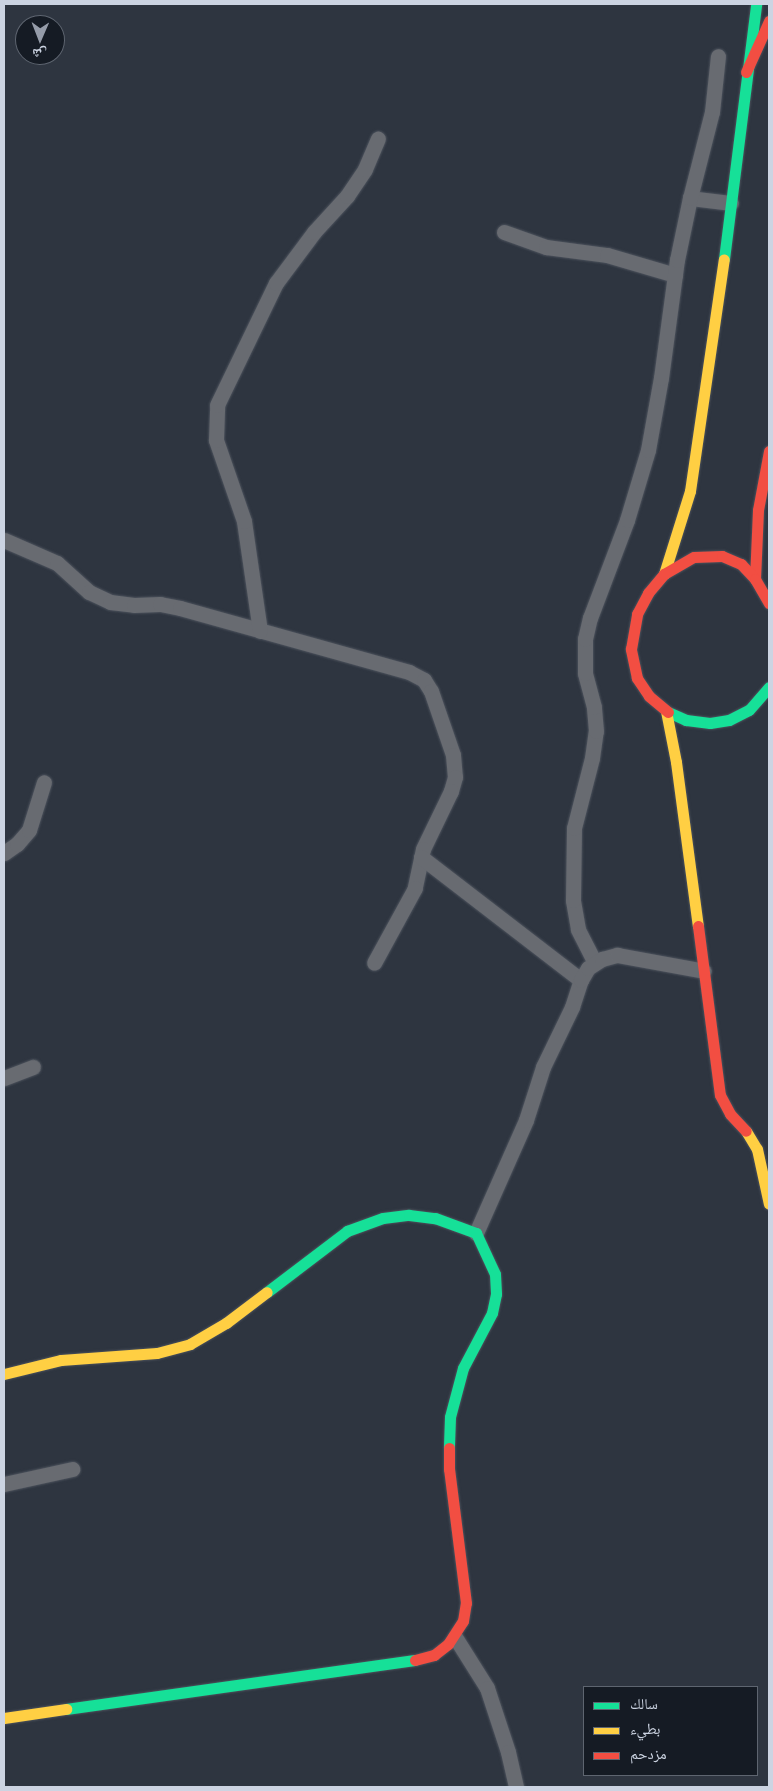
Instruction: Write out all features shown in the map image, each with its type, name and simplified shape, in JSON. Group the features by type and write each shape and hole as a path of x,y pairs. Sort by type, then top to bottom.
{"street":[{"path":"664,574 690,491 716,326 746,72 756,4"},
{"path":"746,72 769,21"},
{"path":"595,963 578,929 573,900 574,828 592,758 596,731 594,707 585,673 585,639 590,618 627,520 648,450 660,387 675,275 690,198 710,122 718,56"},
{"path":"260,631 244,520 216,440 217,405 276,283 314,232 347,196 365,169 378,139"},
{"path":"690,198 731,203"},
{"path":"504,232 546,246 607,255 675,275"},
{"path":"755,579 758,510 769,451"},
{"path":"4,540 57,563 89,592 110,602 122,605 170,605 409,672 420,676 428,685 453,755 455,770 451,791 426,841 415,888 374,963"},
{"path":"769,603 755,579 741,564 732,559 713,554 686,560 664,574 648,593 639,608 630,649 634,668 649,696 666,711 686,720 702,723 718,722 740,715 758,702 769,687"},
{"path":"666,711 676,762 720,1095 730,1114 749,1134 757,1149 769,1204"},
{"path":"676,762 688,736 702,723"},
{"path":"4,853 17,844 29,830 44,782"},
{"path":"421,857 580,980"},
{"path":"476,1233 526,1120 537,1081 568,1014 580,980 595,963 617,956 704,971"},
{"path":"4,1078 33,1067"},
{"path":"4,1374 61,1360 148,1354 190,1344 226,1323 346,1231 370,1221 396,1216 422,1216 448,1221 476,1233 492,1264 496,1294 489,1322 477,1338 463,1368 450,1417 449,1469 466,1603 463,1621 454,1637 434,1655 416,1660 4,1718"},
{"path":"4,1484 72,1470"},
{"path":"454,1637 487,1688 508,1752 516,1787"}],"traffic: fast":[{"path":"724,259 756,4"},
{"path":"668,712 686,720 710,723 729,720 749,710 769,687"},
{"path":"267,1292 347,1231 383,1218 409,1215 435,1218 476,1233 495,1274 496,1294 492,1313 463,1368 450,1417 449,1448"},
{"path":"66,1709 415,1660"}],"traffic: slow":[{"path":"664,574 690,491 724,259"},
{"path":"666,711 676,762 698,926"},
{"path":"746,1131 757,1149 769,1204"},
{"path":"4,1374 61,1360 157,1353 190,1344 226,1323 267,1292"},
{"path":"4,1718 66,1709"}],"traffic: jam":[{"path":"746,72 769,21"},
{"path":"755,579 758,510 769,451"},
{"path":"668,712 649,696 637,678 631,649 637,614 648,593 664,574 694,557 722,556 741,564 755,579 769,603"},
{"path":"698,926 720,1095 730,1114 746,1131"},
{"path":"415,1660 434,1655 448,1644 463,1621 466,1603 449,1469 449,1448"}]}
